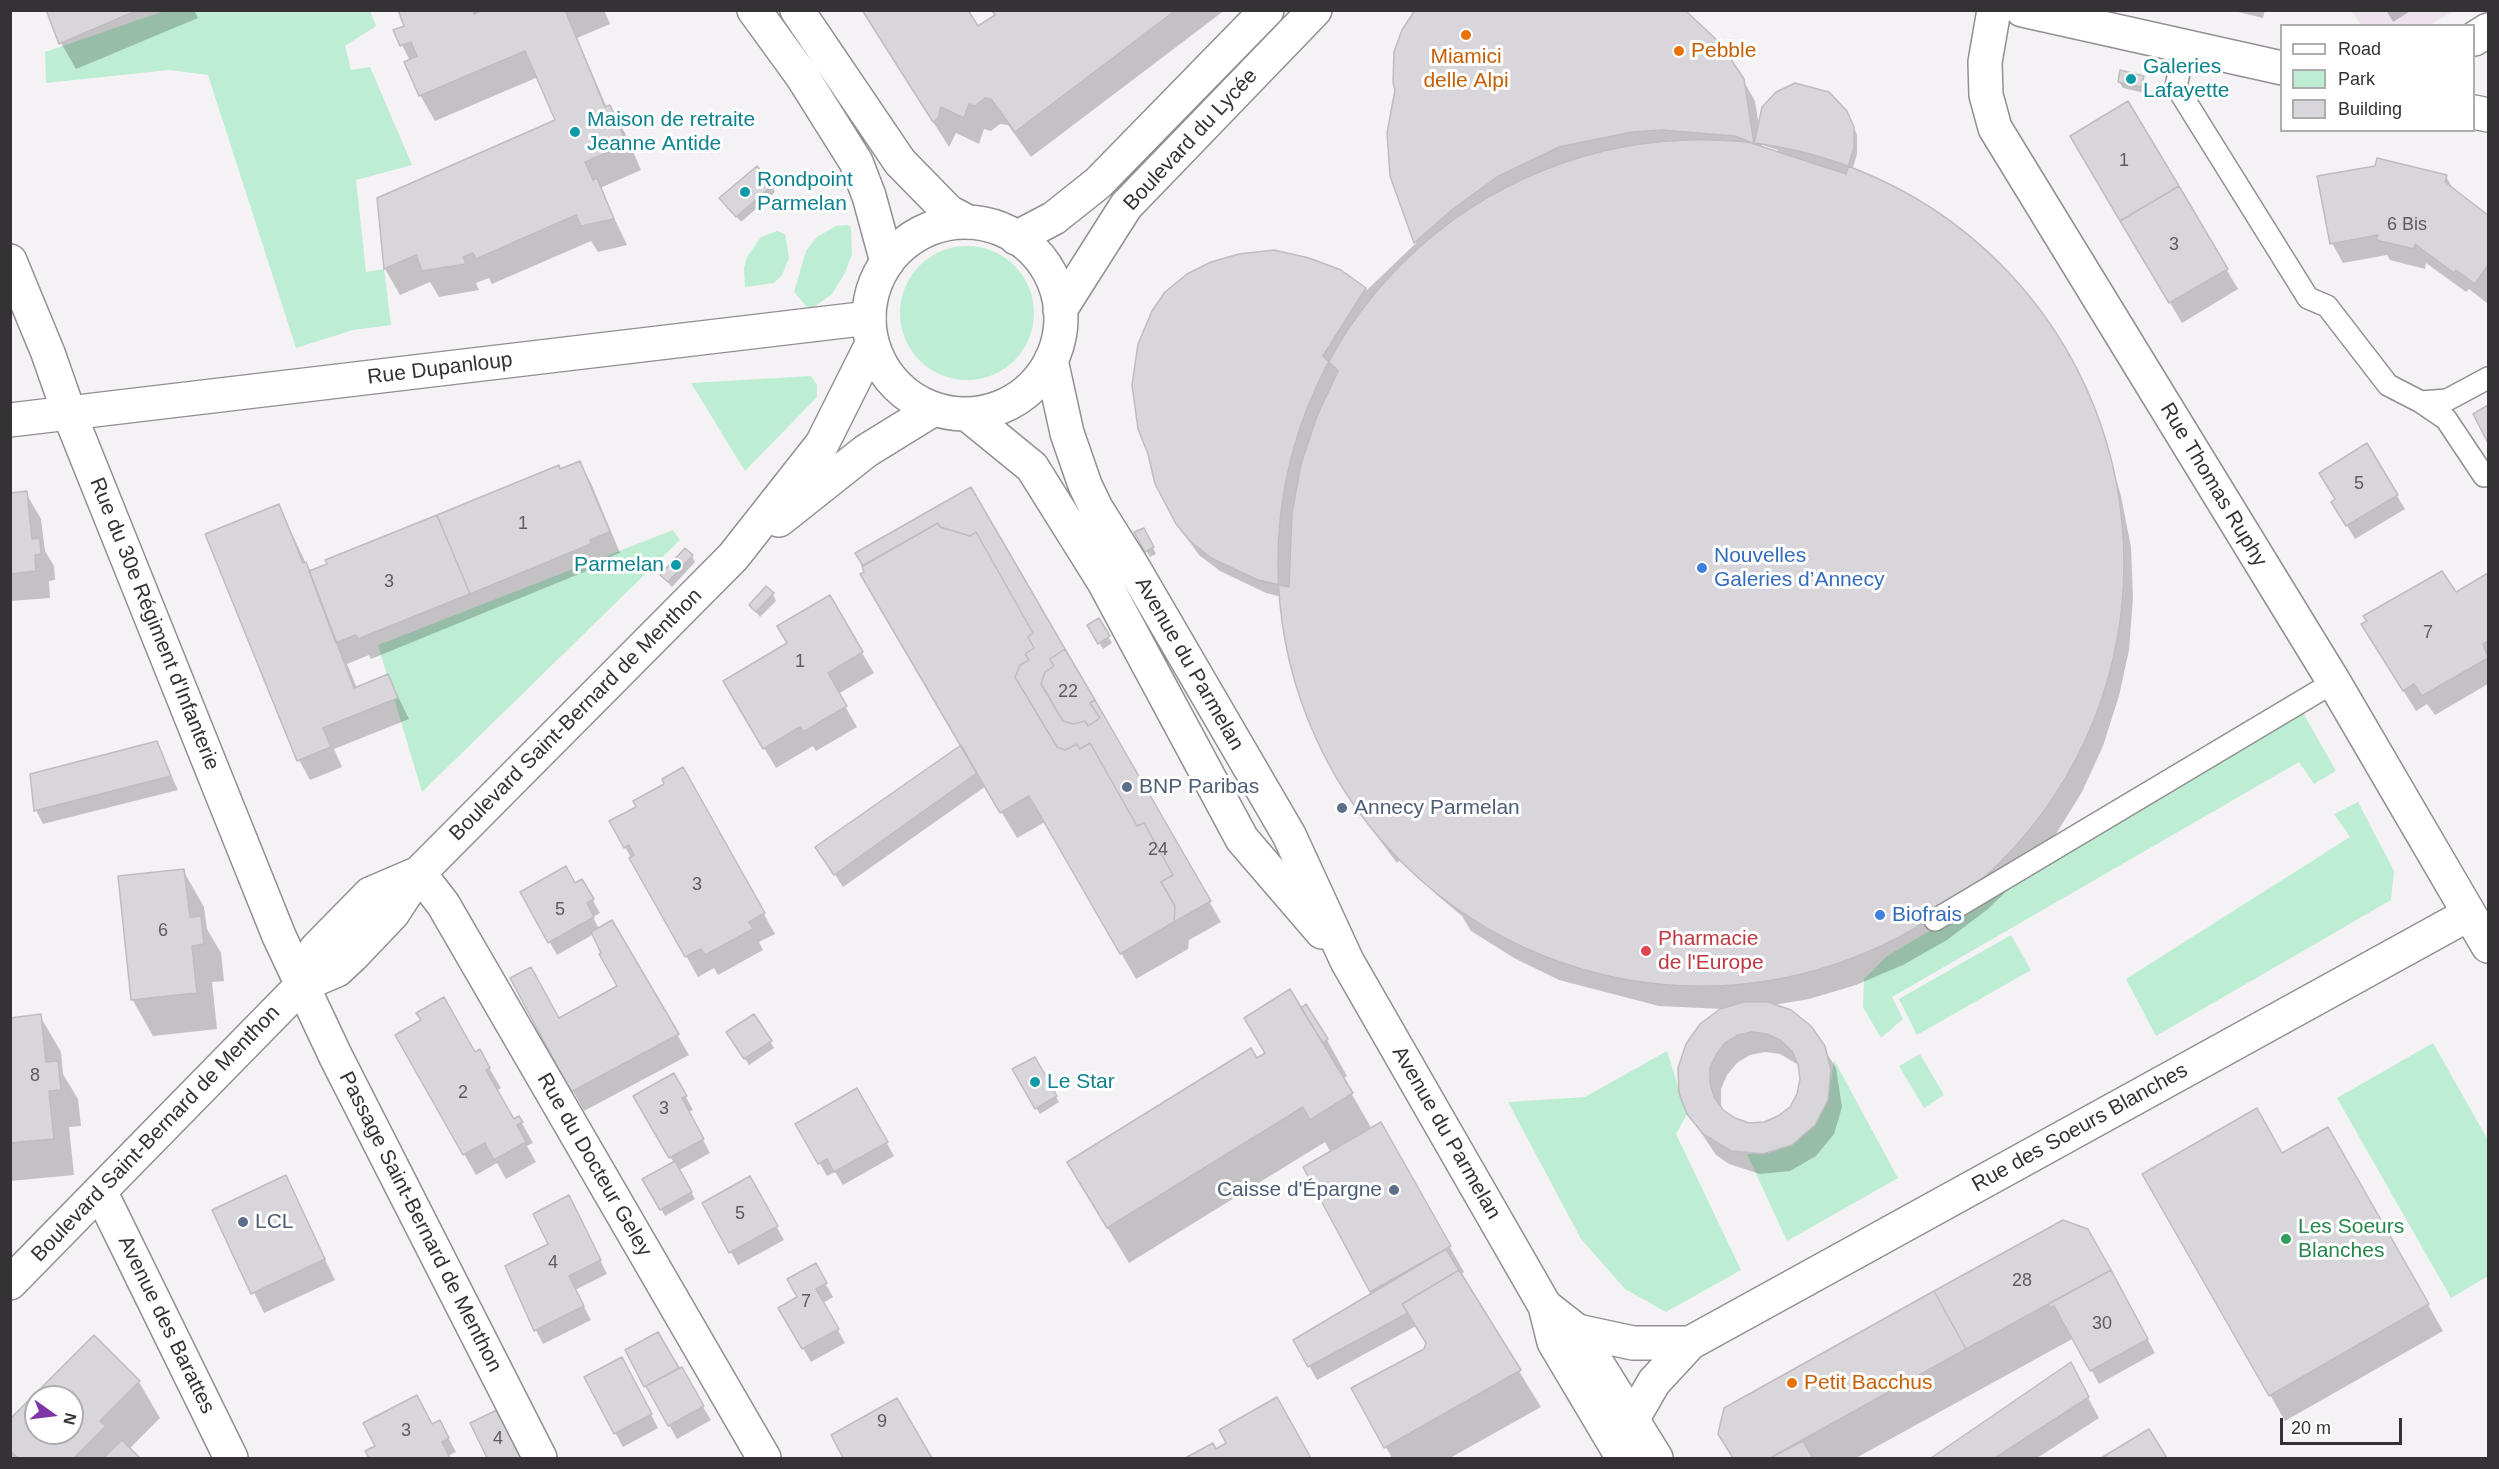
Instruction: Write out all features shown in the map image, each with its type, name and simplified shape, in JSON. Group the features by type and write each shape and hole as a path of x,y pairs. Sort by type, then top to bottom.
{"street":[{"path":"754,10 802,75 856,162 869,196 887,262"},
{"path":"797,10 900,162 950,212 968,222 997,228 1016,238 1035,253 1056,289 1060,310 1059,335 1051,360 1040,377 1017,399 988,412 967,414 934,410 920,404 895,385 881,365 870,331 873,289 887,262 906,242 923,232 949,224 968,222"},
{"name":"Boulevard du Lycée","path":"1016,238 1053,218 1098,183 1267,10"},
{"name":"Boulevard du Lycée","path":"1060,310 1126,206 1316,10"},
{"name":"Rue Thomas Ruphy","path":"1994,10 1985,62 1986,95 1995,128 2334,682 2488,946"},
{"path":"2022,10 2280,68"},
{"path":"2475,38 2488,30"},
{"name":"Rue du 30e Régiment d'Infanterie","path":"10,261 279,936 302,985"},
{"name":"Rue Dupanloup","path":"10,420 870,331"},
{"name":"Boulevard Saint-Bernard de Menthon","path":"10,1284 302,985 316,949 370,894 419,873 733,557 822,444 870,331"},
{"name":"Avenue du Parmelan","path":"1051,360 1067,432 1085,485 1096,508 1289,835 1347,961 1545,1306 1554,1342 1623,1458"},
{"name":"Boulevard Saint-Bernard de Menthon","path":"733,557 866,451 934,410"},
{"name":"Avenue du Parmelan","path":"967,414 1032,467 1104,582 1242,839 1347,961"},
{"name":"Rue du Docteur Geley","path":"419,873 443,904 764,1458"},
{"name":"Rue des Soeurs Blanches","path":"1632,1420 1654,1382 1690,1343 2469,914"},
{"name":"Passage Saint-Bernard de Menthon","path":"302,985 540,1458"},
{"name":"Avenue des Barattes","path":"101,1193 231,1458"},
{"name":"Avenue du Parmelan","path":"1545,1306 1576,1331 1656,1458"},
{"name":"Rue des Soeurs Blanches","path":"1576,1331 1634,1342 1690,1343"}],"lane":[{"path":"2185,46 2176,86 2308,298 2327,306 2388,384 2446,419 2484,476"},
{"path":"2421,402 2448,400 2488,378"},
{"path":"1935,920 2334,682"}],"shaded area":[{"path":"2352,11 2454,11 2431,24 2360,24"}],"green space":[{"path":"164,11 370,11 376,26 345,46 351,70 370,67 412,165 356,180 366,272 384,269 391,325 353,330 296,348 208,75 169,70 46,83 45,52"},
{"path":"836,226 851,227 852,254 845,273 832,294 814,307 807,307 794,292 806,251 817,237"},
{"path":"777,231 785,234 789,258 782,275 774,283 745,287 744,268 747,257 761,237"},
{"path":"967,246 993,251 1015,265 1029,287 1034,313 1029,339 1015,361 993,375 967,380 941,375 919,361 905,339 900,313 905,287 919,265 941,251"},
{"path":"811,376 817,385 817,397 745,471 691,383"},
{"path":"673,530 680,540 422,792 378,645"},
{"path":"2302,711 2336,771 2314,784 2299,762 1892,997 1903,1019 1881,1038 1863,1007 1864,979 1887,956"},
{"path":"2358,802 2394,871 2391,900 2156,1036 2126,979 2350,837 2334,814"},
{"path":"2011,935 2031,970 1917,1035 1899,999"},
{"path":"2433,1043 2488,1140 2488,1276 2451,1298 2337,1098"},
{"path":"1667,1051 1687,1114 1676,1134 1741,1270 1666,1312 1625,1289 1581,1239 1508,1102 1585,1097"},
{"path":"1920,1054 1944,1095 1924,1108 1899,1066"},
{"path":"1834,1060 1898,1178 1787,1241 1747,1154 1763,1154 1792,1145 1815,1125 1828,1100"}],"building":[{"path":"46,10 138,10 59,44"},
{"name":"Maison de retraite Jeanne Antide","path":"398,10 473,10 474,14 483,10 565,10 605,107 610,105 627,144 585,162 593,180 597,178 614,219 581,226 576,215 476,259 473,253 463,257 466,264 422,271 416,255 384,269 377,198 555,120 525,51 419,96 404,62 417,56 411,42 400,46 393,30 404,26"},
{"path":"862,10 968,10 978,26 995,15 992,10 1176,10 1015,132 991,99 985,98 975,106 969,104 964,118 941,107 938,118 933,122"},
{"path":"1415,10 1685,10 1720,43 1744,79 1754,144 1735,136 1662,130 1632,132 1559,147 1497,177 1453,209 1414,243 1390,176 1387,133 1395,90 1394,52 1402,30"},
{"name":"Galeries Lafayette","path":"2120,70 2144,76 2141,87 2118,82"},
{"path":"1795,83 1829,92 1847,111 1854,127 1854,147 1846,174 1754,144 1762,107 1776,92"},
{"path":"2128,101 2179,186 2120,221 2070,136"},
{"path":"1701,140 1783,149 1824,159 1863,173 1900,190 1936,212 1969,236 2000,264 2028,295 2052,328 2074,364 2091,401 2105,440 2115,481 2124,563 2115,645 2105,686 2091,725 2074,762 2052,798 2028,831 2000,862 1969,890 1936,914 1900,936 1863,953 1824,967 1783,977 1701,986 1619,977 1578,967 1539,953 1502,936 1466,914 1433,890 1402,862 1374,831 1350,798 1328,762 1311,725 1297,686 1287,645 1278,563 1287,481 1297,440 1311,401 1328,364 1350,328 1374,295 1402,264 1433,236 1466,212 1502,190 1539,173 1578,159 1619,149"},
{"path":"2377,158 2447,175 2445,182 2488,215 2488,265 2475,284 2456,270 2454,273 2415,244 2414,249 2376,240 2378,235 2330,244 2317,176 2375,166"},
{"name":"Rondpoint Parmelan","path":"757,166 773,185 736,217 719,198"},
{"path":"2179,186 2228,269 2169,303 2120,221"},
{"path":"1274,250 1309,258 1341,270 1366,288 1323,356 1338,371 1317,416 1301,464 1292,513 1289,587 1258,580 1211,558 1190,541 1176,524 1155,484 1148,454 1138,429 1132,385 1138,344 1152,311 1165,292 1187,274 1211,262 1239,254"},
{"path":"2488,405 2488,443 2473,414"},
{"path":"2367,443 2398,495 2346,526 2331,502 2335,499 2319,473"},
{"path":"580,461 610,532 590,540 591,544 470,594 437,515 559,465 560,469"},
{"path":"971,487 1065,649 1050,659 1054,666 1045,672 1041,684 1063,721 1073,724 1085,721 1088,726 1100,718 1090,703 1095,700 1211,901 1174,922 1175,906 1161,882 1173,875 1144,823 1137,826 1090,743 1080,749 1077,744 1065,750 1057,747 1015,677 1020,665 1029,660 1025,654 1034,648 1028,637 1033,633 976,532 970,536 940,527 938,523 863,566 855,553"},
{"path":"27,491 32,539 40,538 41,554 35,555 36,571 10,574 10,493"},
{"path":"279,504 303,563 306,562 354,688 388,674 398,698 323,728 331,747 297,761 205,534"},
{"path":"437,515 470,594 358,639 356,635 336,643 309,571 327,564 325,560"},
{"path":"938,523 940,527 970,536 976,532 1033,633 1028,637 1034,648 1025,654 1029,660 1020,665 1015,677 1057,747 1065,750 1077,744 1080,749 1090,743 1137,826 1144,823 1173,875 1161,882 1175,906 1174,922 1120,954 1029,796 1000,813 860,574 864,572 862,566"},
{"path":"1144,528 1154,547 1145,552 1134,532"},
{"name":"Parmelan","path":"685,548 693,555 668,582 660,575"},
{"path":"2442,571 2456,592 2488,573 2488,641 2483,644 2488,658 2422,696 2414,684 2403,691 2361,624 2367,621 2363,616"},
{"path":"766,586 774,593 756,612 749,605"},
{"path":"830,595 863,652 828,673 847,706 803,732 800,727 763,749 723,681 787,643 777,626"},
{"path":"1099,618 1110,636 1098,644 1087,625"},
{"path":"1065,649 1095,700 1090,703 1100,718 1088,726 1085,721 1073,724 1063,721 1041,684 1045,672 1054,666 1050,659"},
{"path":"157,741 171,776 34,811 30,774"},
{"path":"961,745 977,773 834,875 815,847"},
{"path":"683,767 765,913 749,922 753,929 705,955 701,949 685,957 629,858 634,855 629,845 624,848 609,821 636,807 633,801 664,784 662,779"},
{"path":"566,866 575,883 582,879 594,899 587,903 594,917 548,943 520,892"},
{"path":"184,869 190,917 201,916 204,944 192,946 197,993 131,1000 118,876"},
{"path":"612,920 679,1034 571,1092 510,978 531,967 559,1018 617,986 599,954 601,953 591,932"},
{"path":"1290,989 1353,1093 1310,1120 1303,1107 1107,1228 1067,1162 1251,1048 1257,1058 1265,1053 1244,1018"},
{"path":"444,997 475,1052 480,1049 490,1068 486,1070 514,1119 519,1116 523,1122 517,1125 526,1142 494,1160 485,1143 463,1155 395,1035 421,1020 416,1013"},
{"path":"1743,1002 1768,1002 1791,1010 1811,1026 1825,1046 1831,1070 1828,1100 1815,1125 1792,1145 1763,1154 1731,1151 1703,1134 1687,1114 1679,1093 1678,1068 1686,1044 1700,1024 1720,1009","holes":["1752,1032 1767,1034 1780,1040 1792,1051 1798,1064 1800,1079 1797,1094 1790,1107 1778,1116 1764,1122 1749,1123 1723,1110 1714,1097 1710,1083 1710,1068 1725,1043 1738,1035"]},
{"path":"1306,1004 1328,1039 1323,1043 1301,1008"},
{"path":"41,1014 46,1062 58,1061 61,1090 49,1091 54,1139 10,1143 10,1018"},
{"path":"754,1014 772,1041 744,1059 726,1032"},
{"name":"Le Star","path":"1035,1057 1057,1096 1035,1109 1012,1069"},
{"path":"674,1073 687,1096 682,1098 704,1139 669,1158 633,1096"},
{"path":"857,1088 888,1142 834,1172 827,1159 818,1164 795,1124"},
{"name":"Les Soeurs Blanches","path":"2257,1108 2282,1153 2328,1127 2429,1304 2269,1396 2142,1174"},
{"path":"1381,1122 1451,1246 1370,1292 1303,1167"},
{"path":"675,1161 692,1192 660,1210 642,1179"},
{"path":"286,1175 325,1259 251,1294 212,1210"},
{"path":"750,1176 778,1226 729,1253 702,1203"},
{"path":"569,1195 601,1260 569,1276 584,1306 534,1331 505,1266 548,1244 533,1214"},
{"path":"2063,1220 2088,1229 2111,1270 1966,1349 1934,1291"},
{"path":"1446,1249 1459,1270 1402,1304 1408,1313 1308,1367 1293,1340"},
{"path":"816,1263 827,1283 816,1289 839,1329 802,1349 778,1308 797,1297 787,1279"},
{"path":"1459,1270 1521,1370 1384,1448 1351,1388 1424,1349 1426,1343 1402,1304"},
{"path":"2111,1270 2148,1339 2090,1371 2054,1306 2050,1308 2048,1304"},
{"path":"1934,1291 1966,1349 1770,1458 1733,1458 1718,1434 1724,1408"},
{"path":"658,1332 679,1368 644,1387 625,1350"},
{"path":"94,1335 140,1381 100,1421 106,1426 74,1458 18,1458 10,1451 10,1419 24,1405 24,1445 84,1445 84,1385 44,1385"},
{"path":"622,1357 652,1414 614,1434 584,1377"},
{"path":"2071,1362 2089,1397 1995,1458 1931,1458"},
{"path":"682,1367 704,1406 668,1426 646,1386"},
{"path":"417,1395 432,1424 440,1420 449,1438 442,1442 450,1458 369,1458 365,1451 375,1446 363,1423"},
{"path":"1277,1397 1311,1458 1185,1458 1213,1443 1216,1449 1226,1443 1219,1430"},
{"path":"897,1398 932,1458 843,1458 831,1435"},
{"path":"503,1407 527,1455 520,1458 487,1458 470,1423"},
{"path":"2149,1429 2167,1458 2101,1458"},
{"path":"122,1440 140,1458 103,1458"},
{"path":"1803,1441 1813,1458 1770,1458"}],"place":[{"name":"Miamici delle Alpi","path":"1466,35"},
{"name":"Pebble","path":"1679,51"},
{"name":"Galeries Lafayette","path":"2131,79"},
{"name":"Maison de retraite Jeanne Antide","path":"575,132"},
{"name":"Rondpoint Parmelan","path":"745,192"},
{"name":"Parmelan","path":"676,565"},
{"name":"Nouvelles Galeries d’Annecy","path":"1702,568"},
{"name":"BNP Paribas","path":"1127,787"},
{"name":"Annecy Parmelan","path":"1342,808"},
{"name":"Biofrais","path":"1880,915"},
{"name":"Pharmacie de l'Europe","path":"1646,951"},
{"name":"Le Star","path":"1035,1082"},
{"name":"Caisse d'Épargne","path":"1394,1190"},
{"name":"LCL","path":"243,1222"},
{"name":"Les Soeurs Blanches","path":"2286,1239"},
{"name":"Petit Bacchus","path":"1792,1383"}]}
